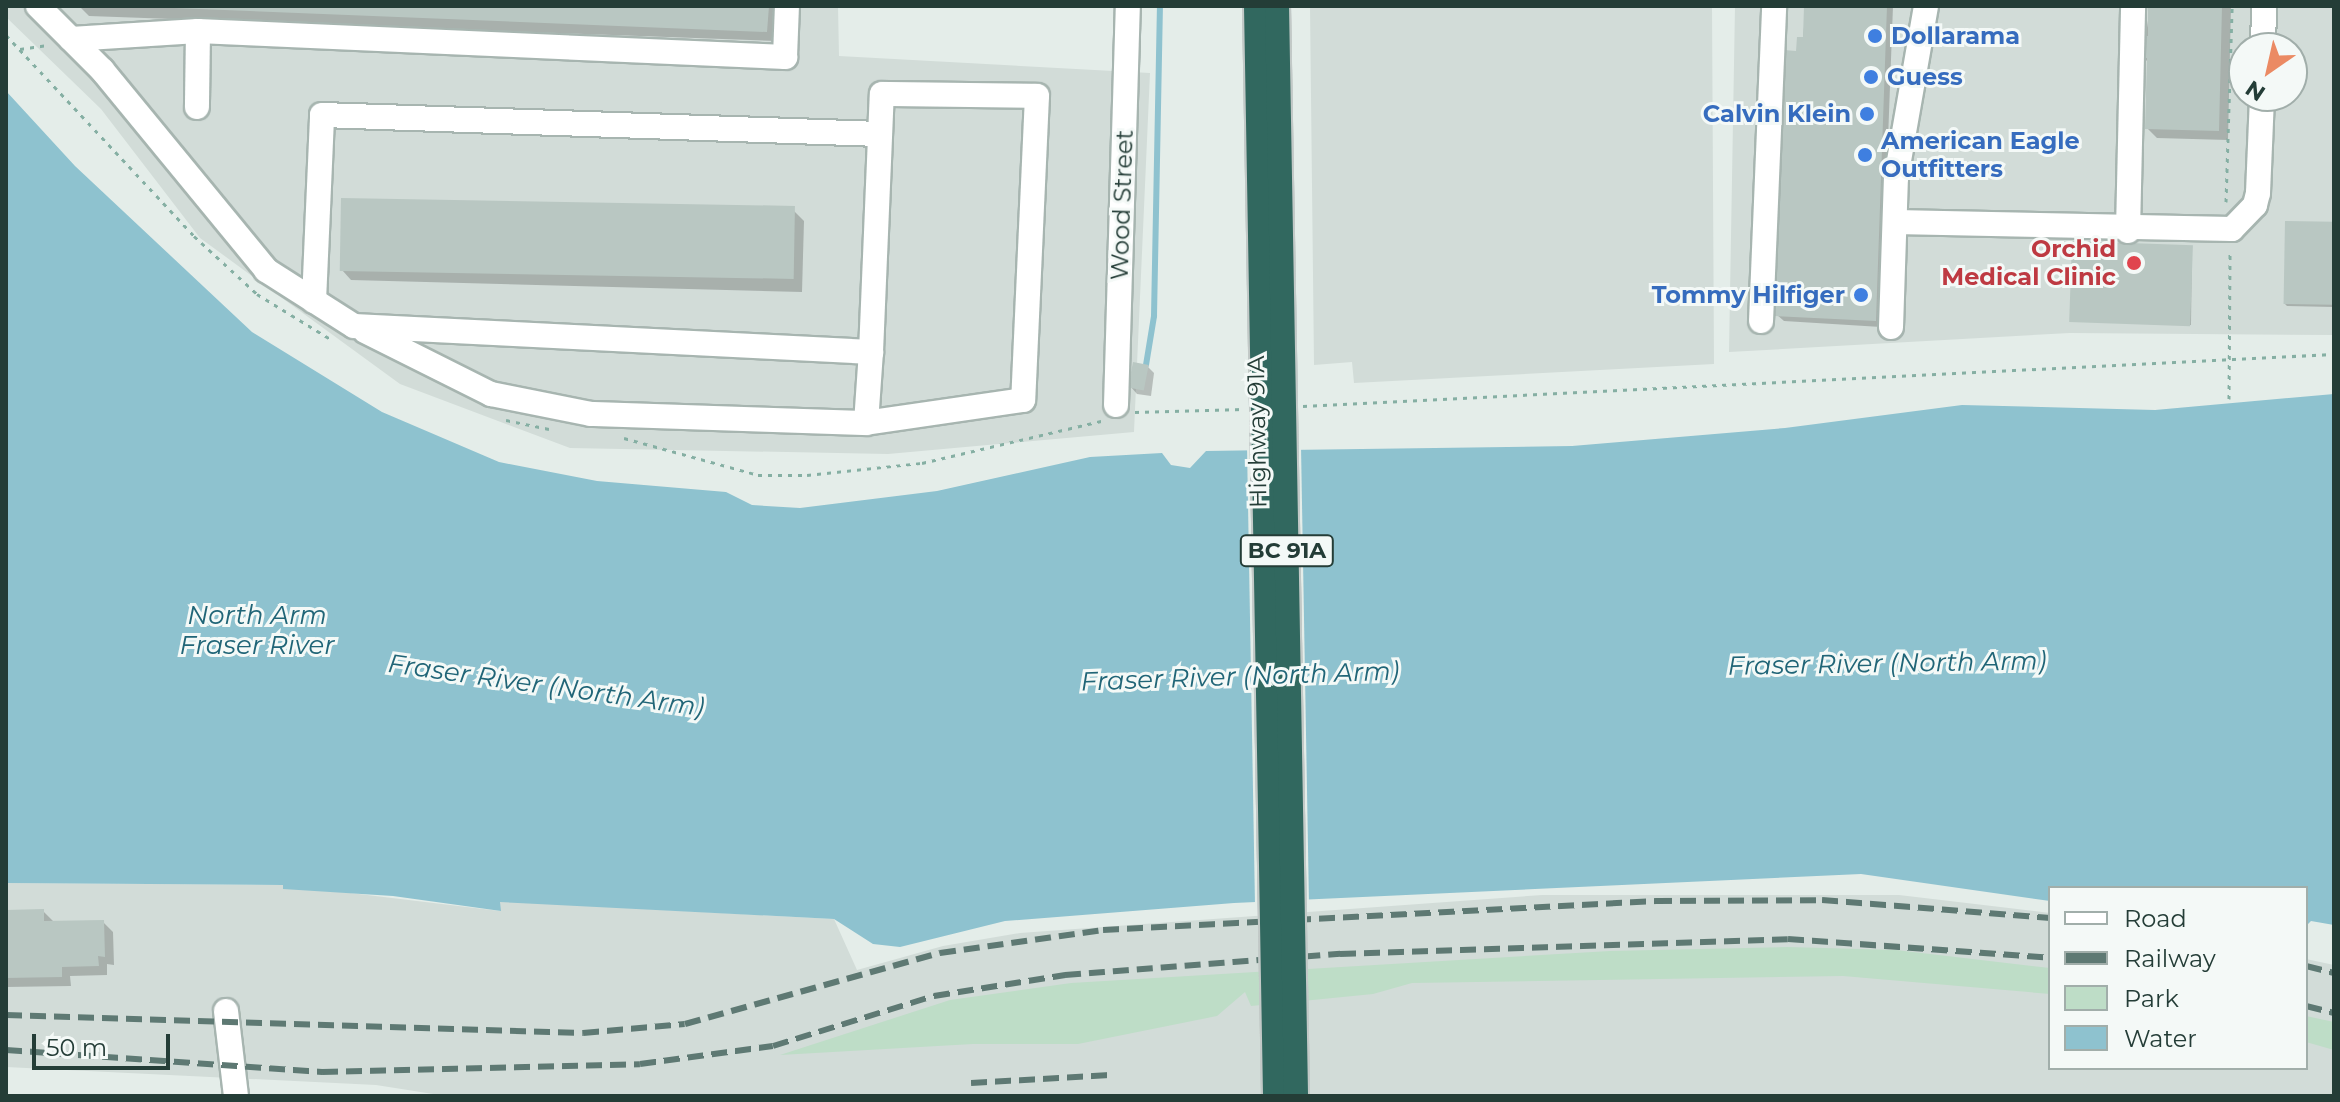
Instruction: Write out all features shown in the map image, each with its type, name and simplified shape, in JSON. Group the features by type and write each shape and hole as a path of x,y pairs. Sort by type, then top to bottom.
{"highway":[{"name":"Highway 91A","path":"1256,6 1275,1096"},
{"name":"Highway 91A","path":"1277,6 1296,1096"}],"street":[{"path":"38,6 102,70 266,270 354,326 491,394 591,414 866,423 1023,400 1037,96 882,94 866,423"},
{"path":"71,39 198,31 785,57 787,6"},
{"name":"Wood Street","path":"1116,405 1128,6"},
{"path":"1761,321 1774,6"},
{"path":"1891,327 1896,178 1926,6"},
{"path":"2128,231 2133,6"},
{"path":"2263,32 2264,6"},
{"path":"197,107 198,31"},
{"path":"1895,222 2128,231 2232,229 2255,205 2261,112"},
{"path":"314,301 322,115 880,134"},
{"path":"354,326 871,352"},
{"path":"226,1011 236,1096"}],"path":[{"path":"2232,6 2224,157 2232,229"},
{"path":"1293,406 2334,354"},
{"path":"1116,405 1132,412 1247,409"}],"shaded area":[{"path":"6,6 838,6 839,56 1150,73 1134,432 888,454 570,448 400,384 200,238 101,109 6,17"},
{"path":"1310,6 1712,6 1714,364 1354,383 1352,362 1314,365"},
{"path":"1735,6 2334,6 2334,335 2070,333 1729,352"},
{"path":"6,883 284,885 500,911 499,901 834,919 857,970 943,946 1020,933 1542,895 1899,895 2048,913 2048,1070 2308,1070 2308,959 2334,965 2334,1096 446,1096 376,1085 6,1067"}],"green space":[{"path":"1787,947 1896,950 2048,968 2048,994 1843,976 1412,983 1373,994 1251,1006 1245,992 1217,1016 1078,1044 973,1044 780,1055 950,1000 1071,983 1610,951"},
{"path":"2308,1016 2334,1022 2334,1050 2308,1043"}],"water":[{"name":"North Arm Fraser River","path":"6,91 75,166 252,332 382,412 499,462 597,481 726,492 752,505 800,508 937,491 1090,457 1162,453 1171,465 1190,468 1206,451 1572,446 1785,428 1962,405 2155,410 2334,394 2334,925 2311,921 2308,924 2308,886 2048,886 2048,901 1861,874 1234,903 1005,921 900,947 873,944 834,919 500,902 501,911 393,896 283,889 283,885 6,883"}],"pier":[{"path":"1301,446 1309,905 1255,906 1247,447"}],"building":[{"path":"123,6 769,6 767,32"},
{"path":"1804,6 1887,6 1876,321 1775,316 1784,50 1796,51 1797,37 1803,37"},
{"path":"2148,6 2222,6 2219,131 2145,129 2147,58 2141,58 2142,36 2148,36"},
{"path":"341,198 795,206 794,279 340,271"},
{"path":"2285,221 2334,222 2333,305 2284,304"},
{"path":"2072,241 2193,245 2190,326 2069,322"},
{"path":"1133,362 1149,365 1144,391 1128,388"},
{"path":"44,909 44,921 104,920 105,957 98,956 99,966 62,967 62,977 6,978 6,910"}],"waterway":[{"path":"1146,365 1154,316 1160,6"}],"railway":[{"path":"6,1015 583,1033 685,1024 940,953 1103,930 1656,901 1822,900 2048,918"},
{"path":"6,1050 322,1072 640,1064 773,1046 934,996 1065,975 1340,954 1788,939 2048,958"},
{"path":"2308,966 2334,973"},
{"path":"2308,1006 2334,1013"},
{"path":"971,1083 1110,1075"}],"place":[{"name":"Dollarama","path":"1875,36"},
{"name":"Guess","path":"1871,77"},
{"name":"Calvin Klein","path":"1867,114"},
{"name":"American Eagle Outfitters","path":"1865,155"},
{"name":"Orchid Medical Clinic","path":"2134,263"},
{"name":"Tommy Hilfiger","path":"1861,295"}],"water label":[{"name":"Fraser River (North Arm)","path":"1887,664"},
{"name":"Fraser River (North Arm)","path":"1240,677"},
{"name":"Fraser River (North Arm)","path":"546,686"}]}
